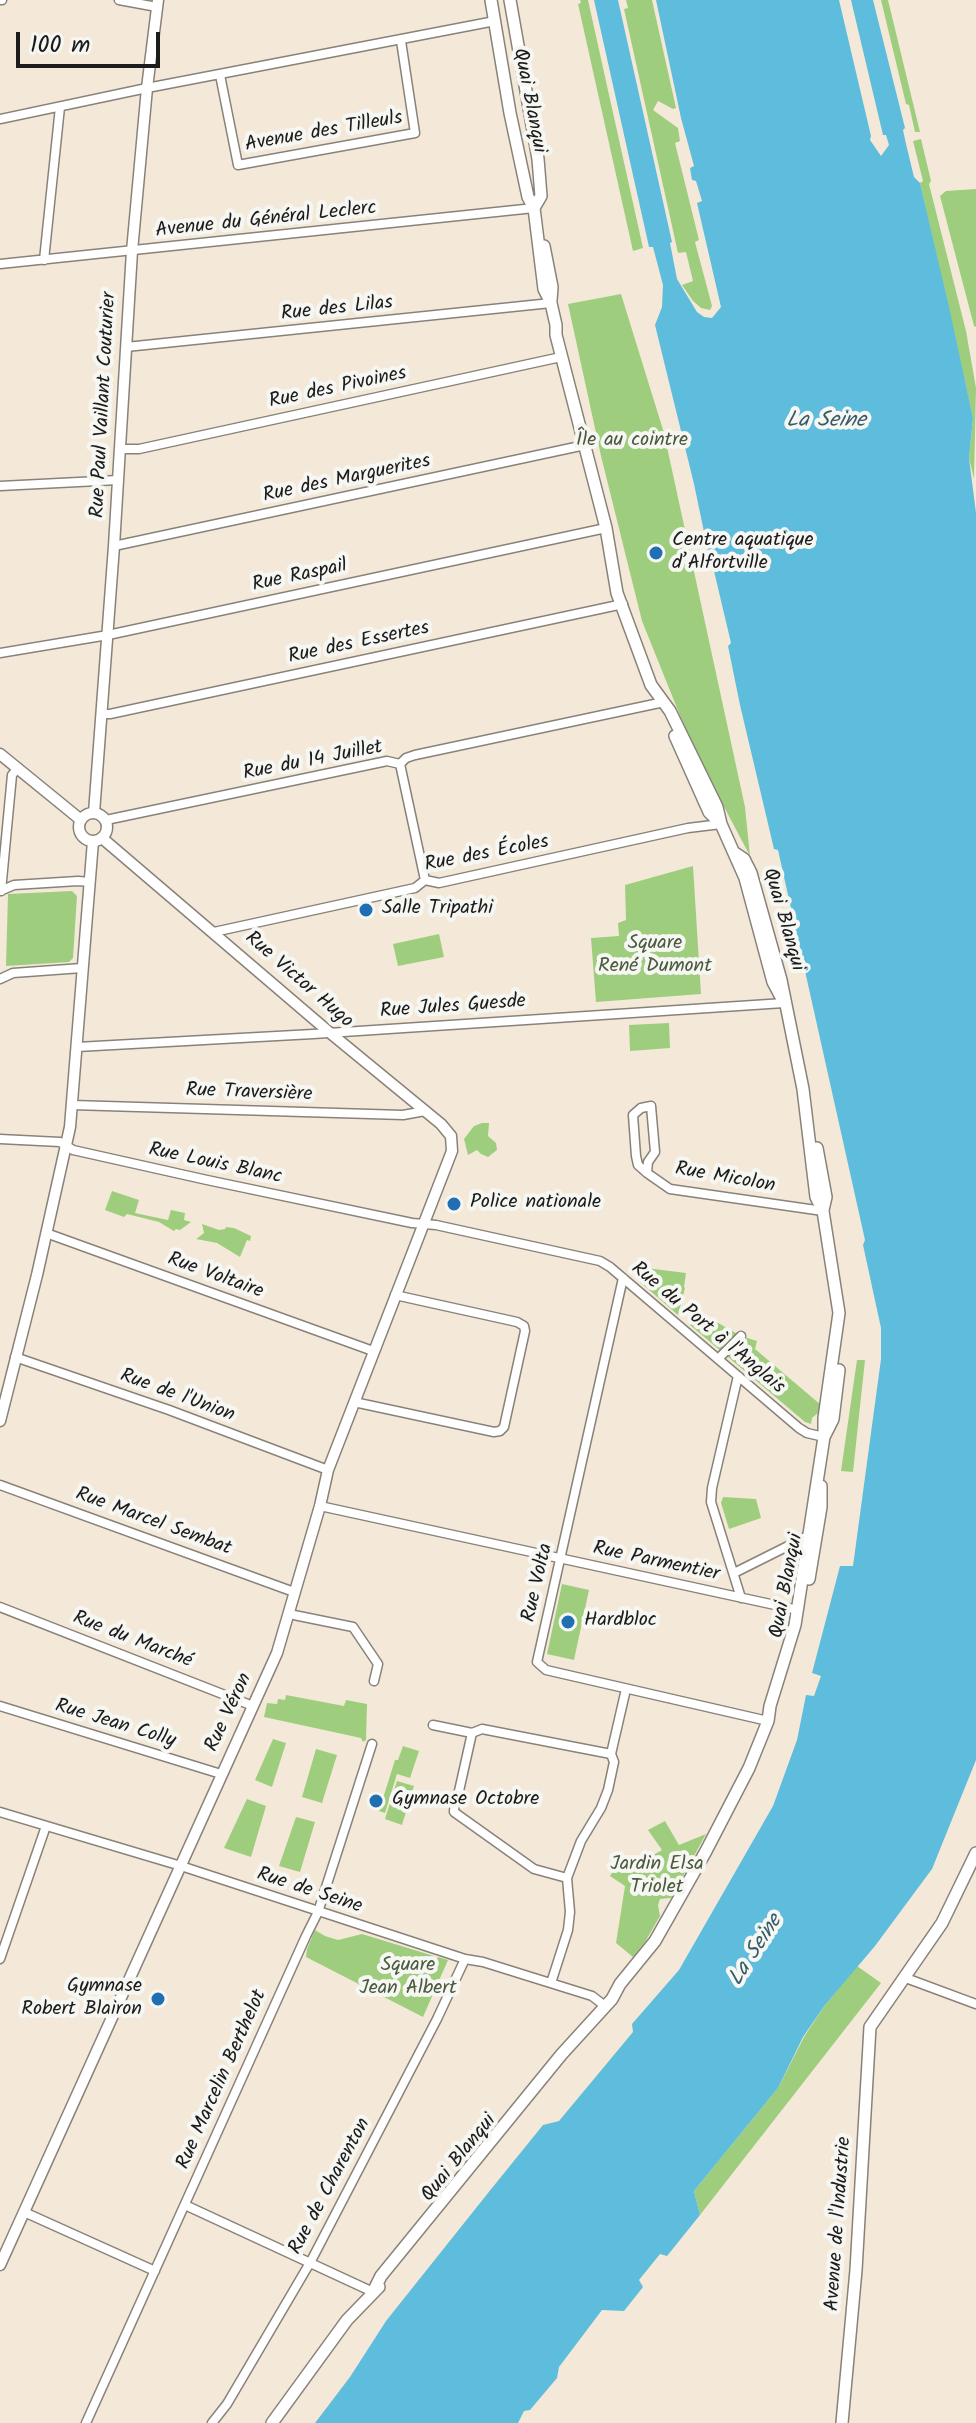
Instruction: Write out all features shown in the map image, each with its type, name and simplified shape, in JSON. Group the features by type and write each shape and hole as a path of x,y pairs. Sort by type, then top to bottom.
{"main road":[{"name":"Quai Blanqui","path":"272,2423 347,2320 387,2280 554,2074 570,2047 608,2003 624,1990 661,1944 746,1790 750,1779 749,1768 768,1721 798,1610 839,1313 823,1211 826,1197 809,1105 784,1003 773,982 745,878 721,824 717,807 664,702 651,685 623,604 624,591 556,335 544,243 538,235 534,208 528,197 491,0"},
{"name":"Quai Blanqui","path":"510,0 538,159 541,196 534,208"},
{"name":"Quai Blanqui","path":"556,325 565,340 583,423 582,431"},
{"name":"Quai Blanqui","path":"768,1721 777,1709 804,1612 821,1507 821,1453"},
{"path":"903,1977 942,1923 976,1853"},
{"name":"Avenue de l'Industrie","path":"842,2423 855,2285 870,2027 903,1977"},
{"name":"Quai Blanqui","path":"278,2423 349,2329 354,2315"}],"street":[{"path":"119,0 158,4"},
{"name":"Rue Paul Vaillant Couturier","path":"94,813 132,251 158,4"},
{"path":"0,119 495,21"},
{"name":"Avenue des Tilleuls","path":"220,75 238,165 401,136 415,133 401,41"},
{"path":"44,260 60,107"},
{"name":"Avenue du Général Leclerc","path":"0,264 534,208"},
{"name":"Rue des Lilas","path":"126,347 551,303"},
{"name":"Rue des Pivoines","path":"121,449 139,449 561,357"},
{"name":"Rue des Marguerites","path":"114,546 585,445"},
{"path":"0,486 118,480"},
{"name":"Rue Raspail","path":"0,653 108,635 607,534"},
{"name":"Rue des Essertes","path":"102,714 623,604"},
{"name":"Rue du 14 Juillet","path":"106,820 387,761 400,764 415,755 664,702"},
{"path":"0,754 81,820"},
{"path":"400,764 425,880"},
{"path":"1,891 12,775 17,769"},
{"path":"0,1421 66,1146 72,1105 90,882 97,839 107,830 103,816 88,814 81,820 80,832 85,838 97,839"},
{"name":"Rue des Écoles","path":"214,932 415,888 425,880 439,883 688,828 721,824"},
{"name":"Rue Victor Hugo","path":"97,839 214,932 447,1129 452,1151 449,1160"},
{"path":"1,891 14,885 90,882"},
{"path":"0,979 13,973 82,968"},
{"name":"Rue Jules Guesde","path":"77,1047 784,1003"},
{"name":"Rue Traversière","path":"72,1105 403,1115 425,1111"},
{"name":"Rue Micolon","path":"647,1173 648,1162 655,1152 651,1106 641,1108 633,1115 638,1165 647,1173 670,1189 823,1211"},
{"name":"Rue Louis Blanc","path":"0,1139 60,1142 73,1150 192,1177 424,1224"},
{"name":"Rue Véron","path":"0,2265 277,1653 328,1470 449,1160"},
{"name":"Rue du Port à l'Anglais","path":"424,1224 600,1261 799,1428 824,1437"},
{"name":"Rue Voltaire","path":"46,1233 373,1351"},
{"name":"Rue Volta","path":"623,1278 537,1662 546,1670 768,1721"},
{"path":"354,1402 494,1432 504,1427 524,1326 395,1295"},
{"path":"718,1359 741,1336"},
{"name":"Rue de l'Union","path":"15,1357 169,1410 328,1470"},
{"path":"738,1376 711,1502 741,1598"},
{"name":"Rue Marcel Sembat","path":"0,1485 294,1592"},
{"name":"Rue Parmentier","path":"320,1506 798,1610"},
{"path":"734,1573 808,1536"},
{"name":"Rue du Marché","path":"0,1607 253,1706"},
{"path":"289,1614 353,1627 378,1664 374,1681"},
{"path":"551,1983 568,1930 567,1878 581,1841 608,1790 614,1762 611,1754 626,1689"},
{"name":"Rue Jean Colly","path":"0,1706 221,1774"},
{"path":"433,1725 472,1733 482,1729 611,1754"},
{"path":"472,1733 454,1812 534,1869 567,1878"},
{"name":"Rue Marcelin Berthelot","path":"86,2423 318,1912 372,1744"},
{"name":"Rue de Seine","path":"0,1812 181,1866 608,2003"},
{"path":"0,1959 46,1826"},
{"name":"Rue de Charenton","path":"212,2423 227,2404 311,2261 465,1959"},
{"path":"903,1977 976,2004"},
{"path":"185,2205 373,2292"},
{"path":"24,2212 155,2271"}],"green space":[{"path":"580,0 588,0 643,248 633,251 578,4"},
{"path":"626,0 652,0 676,108 658,101 653,110 678,128 680,141 675,143 699,240 695,242 712,306 710,310 701,308 693,301 682,285 693,281 686,252 678,253 624,9 628,8"},
{"path":"881,0 888,0 920,132 915,132 909,105 906,104"},
{"path":"921,139 931,181 929,184 966,331 976,388 974,479 969,458 973,418 920,183 923,181 913,141"},
{"path":"976,189 976,327 940,196 946,191"},
{"name":"Île au cointre","path":"621,294 664,433 745,807 750,856 693,748 642,621 601,456 568,304"},
{"name":"Square René Dumont","path":"693,866 701,994 596,1002 591,938 619,936 618,923 626,920 625,885"},
{"path":"72,891 77,896 73,958 69,962 6,966 8,894"},
{"path":"439,934 444,957 398,966 393,944"},
{"path":"669,1023 670,1048 630,1051 629,1025"},
{"path":"489,1123 488,1136 496,1143 497,1150 488,1157 477,1150 468,1155 464,1139 474,1126"},
{"path":"112,1191 139,1200 135,1213 168,1220 171,1210 185,1213 184,1220 191,1222 174,1231 159,1222 127,1214 124,1217 105,1210"},
{"path":"202,1224 219,1230 234,1228 251,1236 250,1241 247,1240 240,1257 217,1243 196,1239 204,1233"},
{"path":"646,1268 686,1273 678,1315 640,1282"},
{"path":"699,1312 741,1336 757,1341 755,1349 821,1405 811,1424 690,1325"},
{"path":"857,1360 865,1360 853,1472 841,1471"},
{"path":"723,1497 756,1499 761,1518 729,1529 721,1503"},
{"name":"Hardbloc","path":"562,1584 589,1590 574,1660 547,1654"},
{"path":"286,1695 344,1706 346,1700 367,1704 366,1740 363,1742 361,1738 264,1717 267,1703 277,1704 278,1699 285,1700"},
{"path":"273,1739 286,1743 272,1787 255,1780"},
{"path":"403,1746 419,1751 410,1778 397,1774 385,1813 379,1811 395,1760 398,1760"},
{"path":"316,1749 337,1755 322,1803 302,1797"},
{"path":"397,1781 414,1786 402,1825 385,1819"},
{"path":"247,1799 266,1806 251,1857 224,1848"},
{"path":"296,1817 315,1822 300,1872 279,1866"},
{"name":"Jardin Elsa Triolet","path":"665,1821 679,1845 706,1834 671,1898 660,1899 660,1916 633,1957 616,1943 625,1886 610,1876 616,1866 628,1873 631,1868 662,1850 648,1830"},
{"name":"Square Jean Albert","path":"315,1930 338,1940 362,1934 434,1956 432,1960 435,1962 438,1957 448,1960 423,2017 306,1957"},
{"path":"857,1966 881,1983 700,2215 694,2191 778,2088 804,2037"}],"water":[{"name":"La Seine","path":"594,0 618,0 672,242 677,279 697,312 712,318 721,307 697,203 702,201 696,181 692,180 690,168 694,166 656,0 839,0 870,140 881,156 889,145 886,135 883,135 851,0 873,0 914,177 920,183 949,307 973,418 969,458 976,513 976,1760 932,1869 875,1946 825,2005 803,2037 778,2088 694,2191 700,2215 667,2256 660,2254 639,2280 643,2287 624,2311 602,2310 559,2367 557,2378 530,2410 524,2411 518,2423 315,2423 350,2377 386,2321 543,2125 559,2121 633,2032 632,2024 679,1970 773,1806 797,1740 806,1695 814,1696 821,1676 812,1673 840,1566 853,1566 881,1359 881,1328 863,1245 865,1240 778,850 774,849 740,705 728,646 731,643 655,325 662,307 663,285 653,247 649,247"}],"place":[{"name":"Centre aquatique d’Alfortville","path":"656,553"},
{"name":"Salle Tripathi","path":"366,910"},
{"name":"Police nationale","path":"454,1204"},
{"name":"Hardbloc","path":"568,1622"},
{"name":"Gymnase Octobre","path":"376,1801"},
{"name":"Gymnase Robert Blairon","path":"158,1999"}]}
